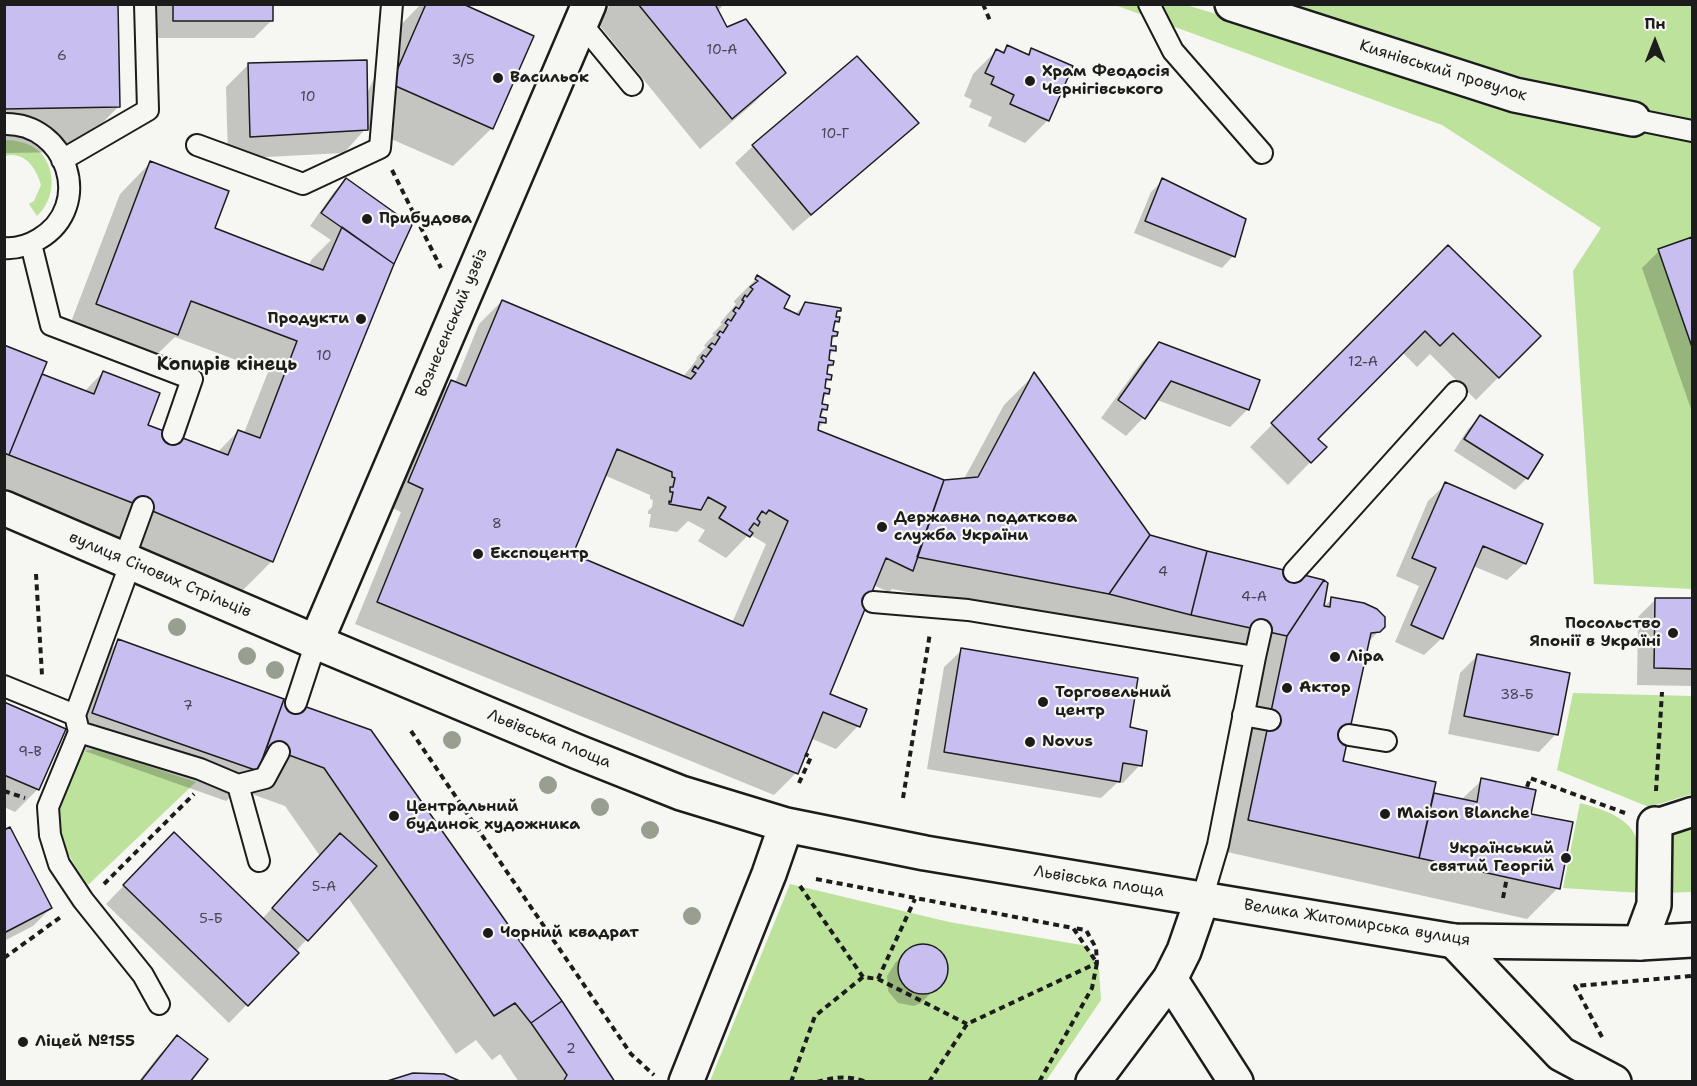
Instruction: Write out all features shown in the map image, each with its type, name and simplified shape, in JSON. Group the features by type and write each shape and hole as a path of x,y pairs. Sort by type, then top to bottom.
{"main road":[{"name":"Киянівський провулок","path":"1232,4 1515,95 1633,119"},
{"name":"Вознесенський узвіз","path":"316,642 585,14"},
{"name":"вулиця Січових Стрільців","path":"4,508 316,642"},
{"name":"Львівська площа","path":"316,642 681,793 786,825 925,853 1202,899"},
{"path":"1640,943 1654,905 1654,824"},
{"path":"686,1082 769,874 786,825"},
{"path":"1093,1082 1170,980 1184,951 1202,899"},
{"name":"Велика Житомирська вулиця","path":"1202,899 1454,941 1640,943 1692,940"},
{"path":"1454,941 1561,1054 1614,1082"},
{"path":"1170,980 1236,1082"}],"street":[{"path":"1654,824 1692,812"}],"lane":[{"path":"62,160 148,110 145,4"},
{"path":"196,146 303,184 380,148 392,4"},
{"path":"1149,4 1173,51 1262,153"},
{"path":"585,14 632,85"},
{"name":"Киянівський провулок","path":"1633,119 1692,131"},
{"path":"4,124 16,123 37,130 53,142 70,179 69,199 62,218 49,234 31,244 4,248"},
{"path":"31,244 51,325 192,379 173,434"},
{"path":"1294,572 1456,392"},
{"path":"143,507 77,724 48,807 50,835 58,864 83,900 143,975 159,1004"},
{"path":"873,602 968,610 1255,657"},
{"path":"1202,899 1218,845 1261,630"},
{"path":"296,703 316,642"},
{"path":"4,686 43,702 77,724 238,785 265,778 279,752"},
{"path":"1243,715 1270,720"},
{"path":"1348,735 1386,741"},
{"path":"238,785 259,861"}],"path":[{"path":"983,4 991,24"},
{"path":"380,148 446,277"},
{"path":"36,574 43,702"},
{"path":"903,798 930,633"},
{"path":"1527,788 1530,778 1654,824 1662,692"},
{"path":"411,731 631,1054 661,1081"},
{"path":"799,783 811,757 805,754"},
{"path":"106,883 213,775"},
{"path":"1503,898 1507,877"},
{"path":"816,879 1086,930 1096,948 1097,963 1092,988 1039,1082"},
{"path":"797,880 862,977 878,980 967,1024"},
{"path":"878,980 915,899"},
{"path":"4,958 83,900"},
{"path":"1073,928 1097,963"},
{"path":"929,1082 967,1024 1097,963"},
{"path":"1575,986 1692,976"},
{"path":"791,1082 815,1016 862,977"},
{"path":"818,1082 834,1077 856,1078 866,1082"}],"green space":[{"path":"1259,4 1692,5 1692,589 1594,584 1573,271 1601,228 1442,125 1115,5 1186,5 1250,24"},
{"path":"5,140 19,141 32,146 40,152 49,168 52,185 50,193 37,216 29,204 34,201 41,185 39,179 33,167 24,158 5,156"},
{"path":"1573,693 1692,696 1692,794 1649,807 1557,770"},
{"path":"96,749 196,782 88,885 65,847 57,815 62,792 80,752"},
{"path":"1580,803 1615,816 1626,823 1634,833 1641,857 1641,893 1563,888"},
{"path":"1692,817 1692,892 1664,893 1668,832"},
{"path":"790,884 949,922 1087,946 1099,970 1101,1000 1046,1081 710,1081"}],"building":[{"path":"4,4 118,4 120,107 4,109"},
{"path":"173,4 273,4 273,21 173,21"},
{"path":"426,4 463,4 534,36 493,129 391,84"},
{"path":"638,4 715,4 727,27 746,19 786,73 732,119"},
{"name":"Храм Феодосія Чернігівського","path":"1007,45 1029,55 1031,48 1073,66 1049,121 1010,104 1014,95 991,84 994,77 985,73 996,49 1004,53"},
{"path":"857,56 919,123 811,215 752,145"},
{"path":"367,60 368,130 250,137 248,63"},
{"path":"150,161 229,191 215,228 323,270 342,227 394,264 273,562 143,507 9,455 42,374 94,394 103,371 160,393 148,425 228,455 238,430 260,438 297,341 191,301 178,335 96,304"},
{"name":"Прибудова","path":"346,178 412,225 394,264 321,213"},
{"path":"1162,178 1246,219 1235,257 1145,221"},
{"path":"1692,237 1692,347 1658,249"},
{"path":"1448,245 1541,336 1499,378 1453,333 1440,346 1425,331 1318,439 1327,447 1311,463 1271,423"},
{"path":"757,275 790,296 784,308 799,315 805,302 841,308 841,311 837,311 836,317 840,317 839,322 835,321 833,331 838,332 837,336 832,336 831,346 836,346 836,351 830,350 829,360 834,361 833,365 828,365 827,374 832,375 831,380 826,379 825,388 830,389 829,394 824,393 822,404 828,405 827,410 822,409 820,417 826,418 826,423 819,422 818,430 944,480 913,571 886,558 830,694 867,709 860,727 823,712 798,774 377,602 423,489 408,482 451,380 466,386 502,300 691,379 696,373 692,371 695,366 698,369 704,361 701,358 703,355 706,357 712,349 708,347 712,343 715,345 720,337 717,335 720,331 723,333 728,325 725,323 728,319 731,321 736,313 733,311 736,307 739,309 745,295 747,297 753,289 750,287 758,281 755,279","holes":["617,449 672,472 672,477 675,478 673,487 670,487 670,492 673,492 669,504 701,510 708,497 726,507 719,518 750,537 753,533 749,530 754,523 758,526 760,522 757,519 762,511 766,514 769,510 788,521 743,626 573,554"]},
{"path":"1159,342 1260,380 1249,410 1171,381 1145,419 1118,400"},
{"path":"4,345 47,362 9,455 4,453"},
{"path":"1034,372 1150,535 1109,594 917,557 944,480 978,477"},
{"path":"1480,415 1543,455 1528,479 1464,439"},
{"path":"1445,482 1543,524 1526,564 1483,546 1443,639 1411,625 1436,568 1412,558"},
{"path":"1150,535 1207,551 1191,615 1109,594"},
{"path":"1207,551 1324,580 1287,636 1191,615"},
{"path":"1324,580 1328,583 1324,606 1330,607 1331,597 1364,603 1377,609 1385,617 1385,627 1380,632 1371,633 1343,761 1436,782 1419,858 1248,820 1287,636"},
{"name":"Посольство Японії в Україні","path":"1655,598 1692,598 1692,669 1654,668"},
{"path":"118,639 284,699 258,771 92,713"},
{"name":"Торговельний центр","path":"961,648 1138,678 1130,727 1147,731 1142,766 1123,763 1120,782 944,752"},
{"path":"1477,654 1570,673 1558,735 1464,716"},
{"name":"Центральний будинок художника","path":"284,699 371,730 562,1001 531,1023 515,1003 494,1016 324,768 267,747"},
{"path":"4,702 66,729 39,790 4,775"},
{"path":"1481,778 1536,790 1531,814 1573,822 1560,889 1419,858 1434,793 1477,802"},
{"path":"10,827 52,908 4,933 4,830"},
{"path":"174,832 299,953 248,1006 123,885"},
{"path":"340,833 377,866 308,941 272,908"},
{"path":"918,944 928,944 941,951 948,964 948,974 941,987 928,994 918,994 909,990 902,983 898,974 898,964 902,955 909,948"},
{"path":"562,1001 615,1082 563,1082 567,1075 531,1023"},
{"path":"177,1035 208,1059 190,1082 140,1082"},
{"path":"413,1073 444,1074 462,1082 384,1082"}],"place":[{"name":"Васильок","path":"498,78"},
{"name":"Храм Феодосія Чернігівського","path":"1030,81"},
{"name":"Прибудова","path":"367,219"},
{"name":"Продукти","path":"361,319"},
{"name":"Державна податкова служба України","path":"882,527"},
{"name":"Експоцентр","path":"478,554"},
{"name":"Посольство Японії в Україні","path":"1673,633"},
{"name":"Ліра","path":"1335,657"},
{"name":"Актор","path":"1287,688"},
{"name":"Торговельний центр","path":"1043,702"},
{"name":"Novus","path":"1030,742"},
{"name":"Maison Blanche","path":"1385,814"},
{"name":"Центральний будинок художника","path":"394,816"},
{"name":"Український святий Георгій","path":"1566,858"},
{"name":"Чорний квадрат","path":"488,933"},
{"name":"Ліцей №155","path":"23,1042"}],"district":[{"name":"Копирів кінець","path":"227,365"}]}
